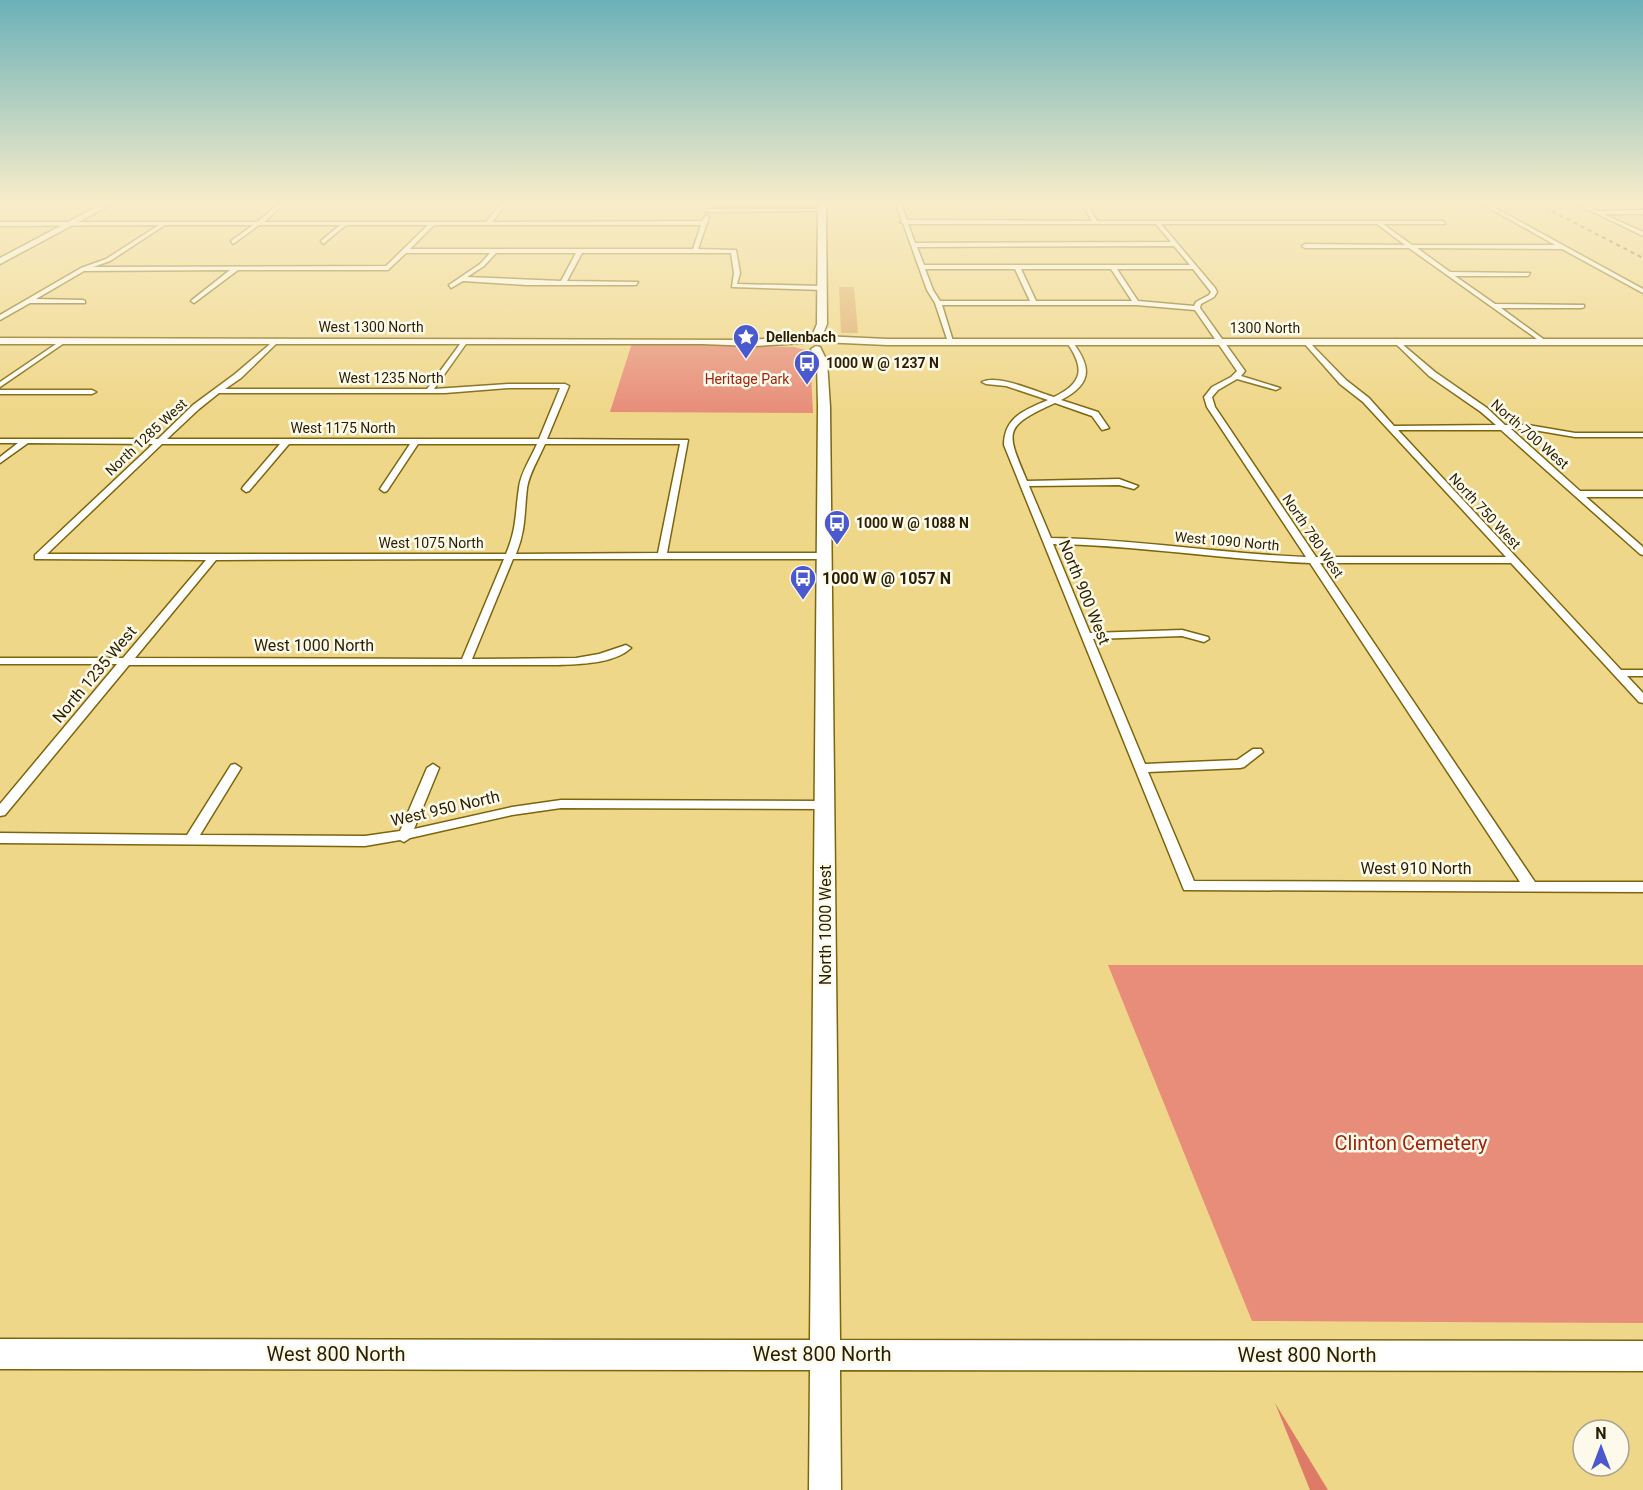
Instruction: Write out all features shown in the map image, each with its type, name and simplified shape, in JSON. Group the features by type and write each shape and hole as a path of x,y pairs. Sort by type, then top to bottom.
{"street":[{"path":"0,318 75,274"},
{"path":"194,301 230,274"},
{"path":"452,286 470,274"},
{"path":"563,283 568,274"},
{"path":"737,274 734,286 823,288"},
{"name":"North 1000 West","path":"823,274 825,1490"},
{"path":"924,274 938,303 950,341"},
{"path":"1020,274 1034,303"},
{"path":"1117,274 1136,303"},
{"path":"1197,308 1198,303 1212,296 1214,292 1199,274"},
{"path":"1449,274 1528,274"},
{"path":"1449,274 1544,342"},
{"path":"1611,274 1643,291"},
{"path":"463,279 636,283"},
{"path":"29,301 83,302"},
{"path":"938,303 1136,303 1197,308"},
{"path":"1494,306 1582,306"},
{"path":"1197,308 1239,365 1241,371 1237,377 1276,388"},
{"name":"West 1300 North","path":"0,341 465,341 742,343 822,346"},
{"path":"0,385 64,341"},
{"name":"North 1285 West","path":"38,557 160,441 276,341"},
{"path":"429,391 465,341"},
{"name":"1300 North","path":"822,346 950,341 1643,342"},
{"name":"North 900 West","path":"1070,341 1083,364 1083,375 1069,392 1017,420 1009,431 1008,446 1189,886"},
{"name":"North 750 West","path":"1305,341 1343,382 1366,400 1643,700"},
{"name":"North 700 West","path":"1396,341 1432,374 1484,410 1643,552"},
{"name":"North 780 West","path":"1237,377 1212,389 1208,397 1211,407 1531,887"},
{"path":"986,382 1007,384 1095,414 1105,428"},
{"name":"West 1235 North","path":"218,391 429,391 508,386 565,386 541,442"},
{"path":"0,392 92,392"},
{"path":"1390,428 1528,427 1575,435 1643,435"},
{"name":"West 1175 North","path":"0,441 685,442 662,556"},
{"path":"0,461 26,441"},
{"path":"246,489 287,441"},
{"path":"384,489 416,441"},
{"path":"466,662 517,539 522,515 524,486 541,442"},
{"path":"1024,484 1119,482 1134,486"},
{"path":"1578,494 1643,494"},
{"name":"West 1090 North","path":"1048,541 1084,541 1190,552 1313,559 1512,560"},
{"name":"West 1075 North","path":"38,557 825,556"},
{"name":"North 1235 West","path":"0,812 213,557"},
{"path":"1086,636 1182,633 1204,639"},
{"name":"West 1000 North","path":"0,661 590,660 609,656 626,648"},
{"path":"1618,673 1643,673"},
{"path":"1141,768 1240,764 1257,752"},
{"path":"191,839 235,768"},
{"path":"404,837 433,768"},
{"name":"West 950 North","path":"0,838 365,841 404,837 507,810 561,804 825,805"},
{"name":"West 910 North","path":"1189,886 1643,887"},
{"name":"West 800 North","path":"0,1354 1643,1356"}],"green space":[{"name":"Heritage Park","path":"632,343 794,347 810,351 813,413 610,412"},
{"name":"Clinton Cemetery","path":"1108,965 1643,965 1643,1323 1252,1321"}],"shaded area":[{"path":"1275,1403 1328,1490 1310,1490"}],"building":[{"path":"839,287 854,287 858,333 841,333"}],"place":[{"name":"Dellenbach","path":"746,360"},
{"name":"1000 W @ 1237 N","path":"807,386"},
{"name":"1000 W @ 1088 N","path":"837,546"},
{"name":"1000 W @ 1057 N","path":"803,601"}]}
